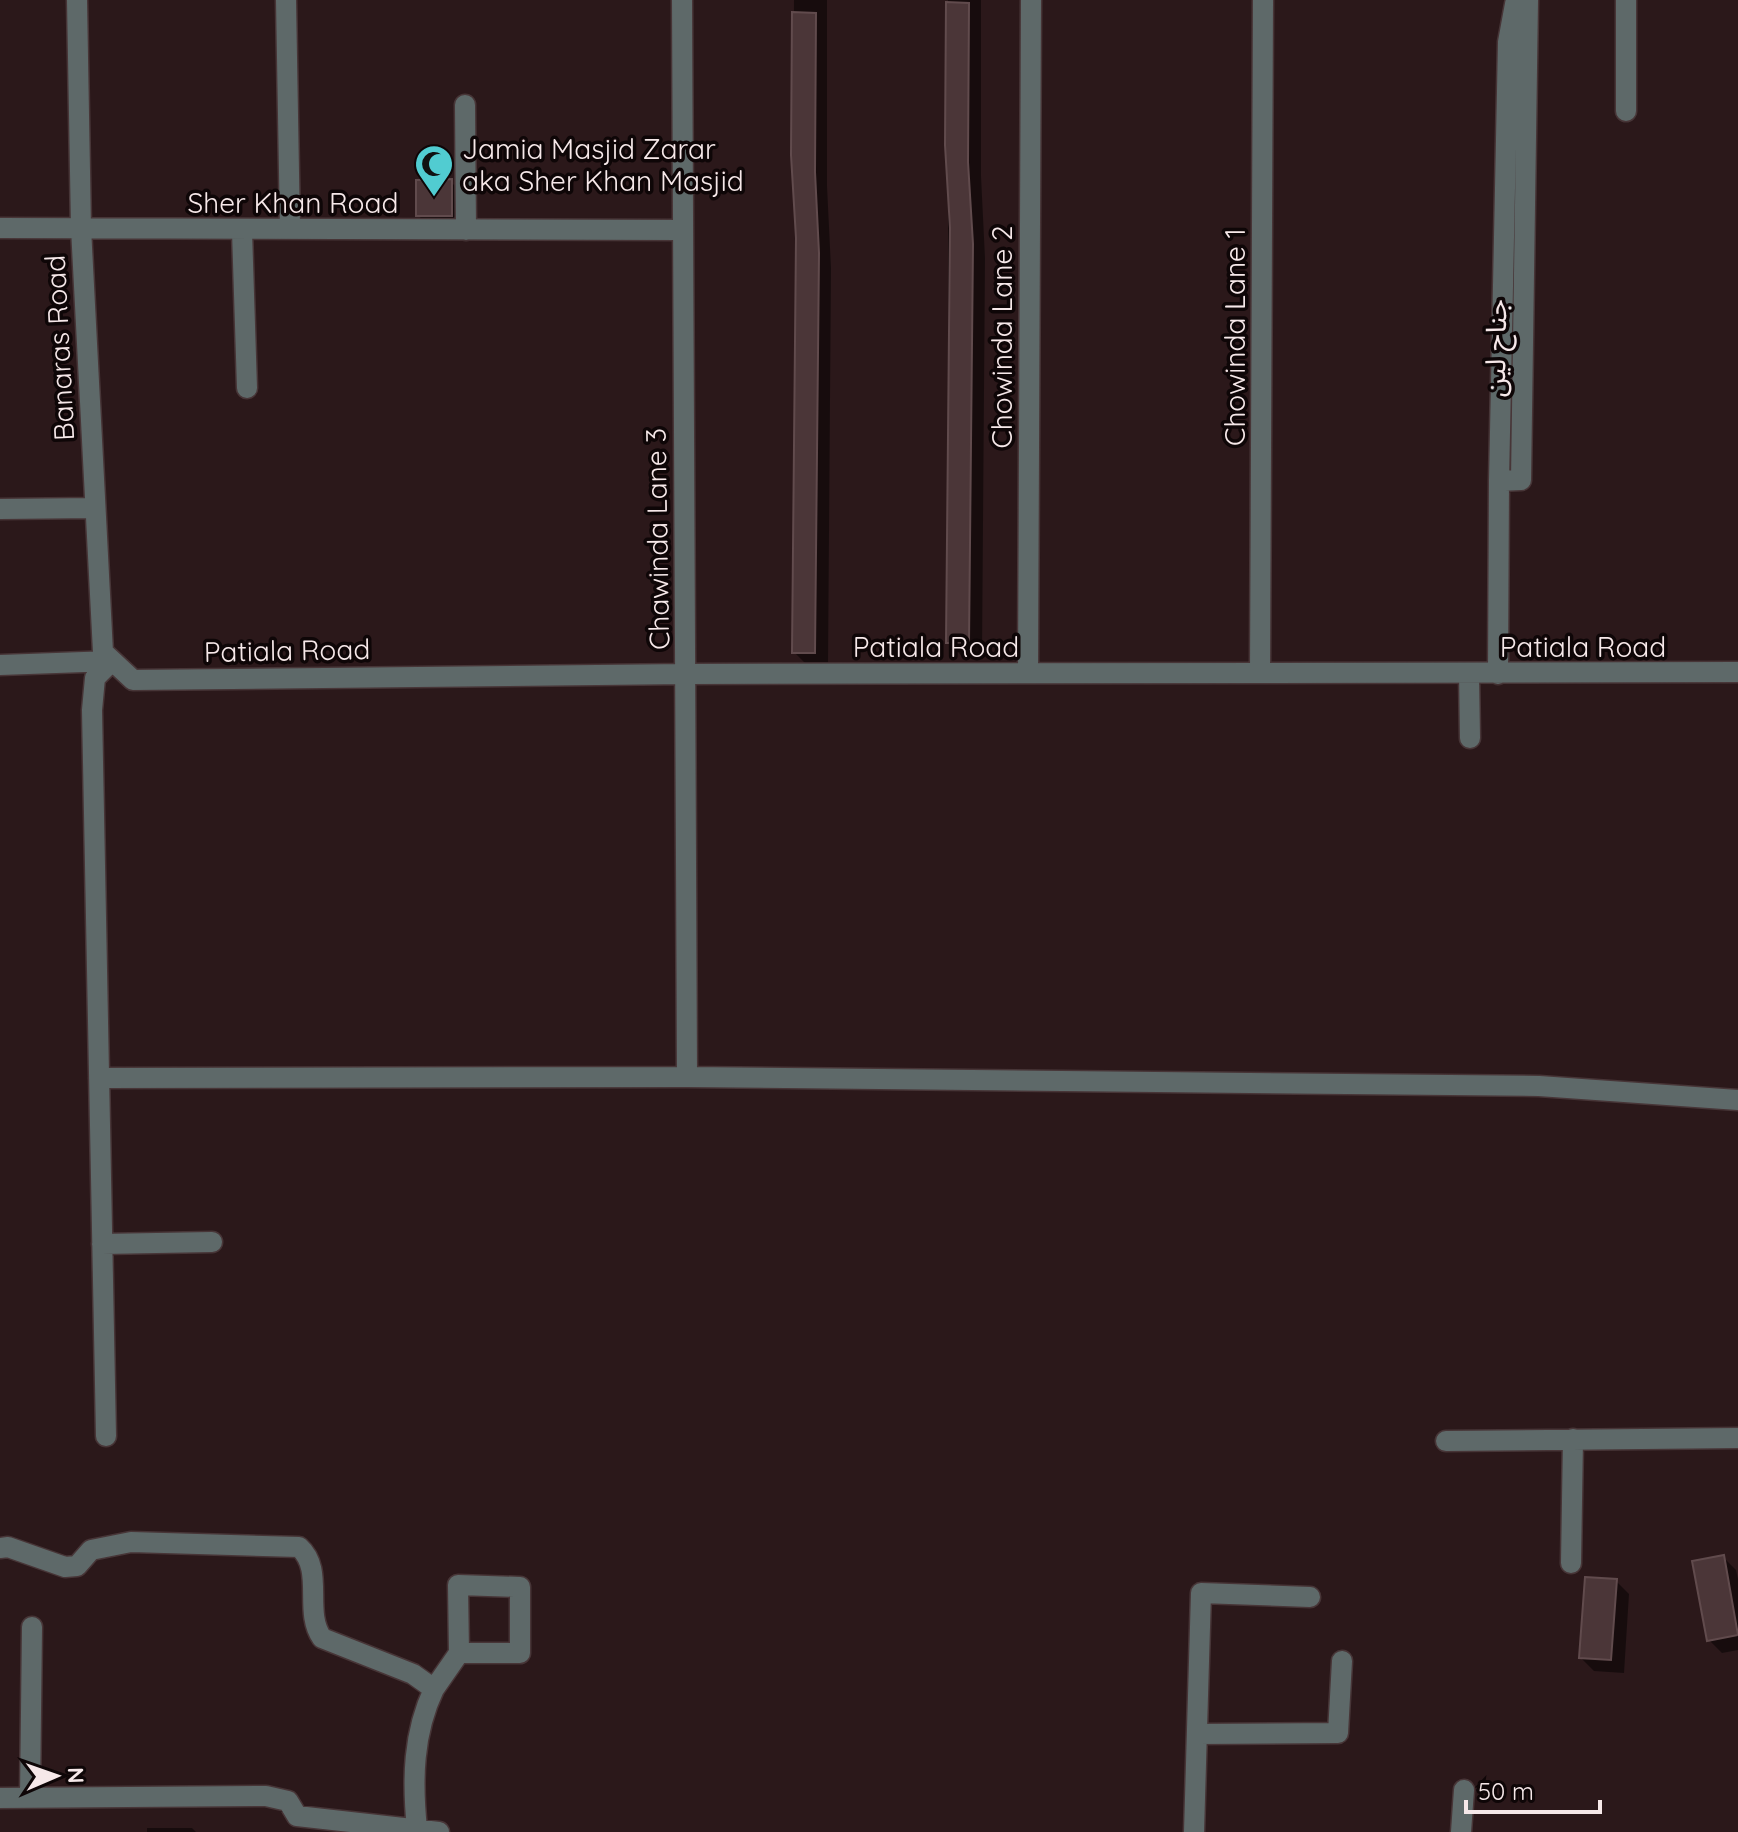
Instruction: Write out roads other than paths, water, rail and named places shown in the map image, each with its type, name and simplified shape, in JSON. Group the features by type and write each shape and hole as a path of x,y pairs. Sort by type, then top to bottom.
{"street":[{"name":"Banaras Road","path":"77,0 81,228 94,508 103,652 112,661"},
{"path":"286,0 290,229"},
{"name":"Chawinda Lane 3","path":"682,0 687,1077"},
{"name":"Chowinda Lane 2","path":"1028,673 1031,0"},
{"name":"Chowinda Lane 1","path":"1260,673 1263,0"},
{"path":"1626,0 1626,111"},
{"name":"جناح لین","path":"1498,674 1499,481 1521,480 1513,301 1515,166 1528,2"},
{"path":"465,105 466,230"},
{"name":"Sher Khan Road","path":"0,228 681,230"},
{"path":"242,231 247,388"},
{"path":"0,509 94,508"},
{"path":"0,665 112,661"},
{"path":"106,1436 92,710 95,678 112,661"},
{"name":"Patiala Road","path":"112,661 133,680 686,674 1738,672"},
{"path":"1469,674 1470,738"},
{"path":"99,1078 687,1077 1539,1086 1738,1100"},
{"path":"102,1244 212,1242"},
{"path":"1446,1441 1738,1438"},
{"path":"1571,1563 1573,1439"},
{"path":"0,1548 8,1547 65,1567 77,1566 99,1547 131,1542 299,1547 308,1555 312,1567 315,1628 322,1638 389,1663 434,1689"},
{"path":"0,1798 266,1796 288,1801 297,1824 428,1831 414,1803 417,1730 434,1689 459,1653 458,1585 520,1587 520,1653 459,1653"},
{"path":"1194,1832 1201,1593 1310,1597"},
{"path":"30,1797 32,1627"},
{"path":"1198,1734 1338,1733 1342,1661"},
{"path":"1461,1832 1464,1790"}],"place":[{"name":"Jamia Masjid Zarar aka Sher Khan Masjid","path":"434,198"}]}
